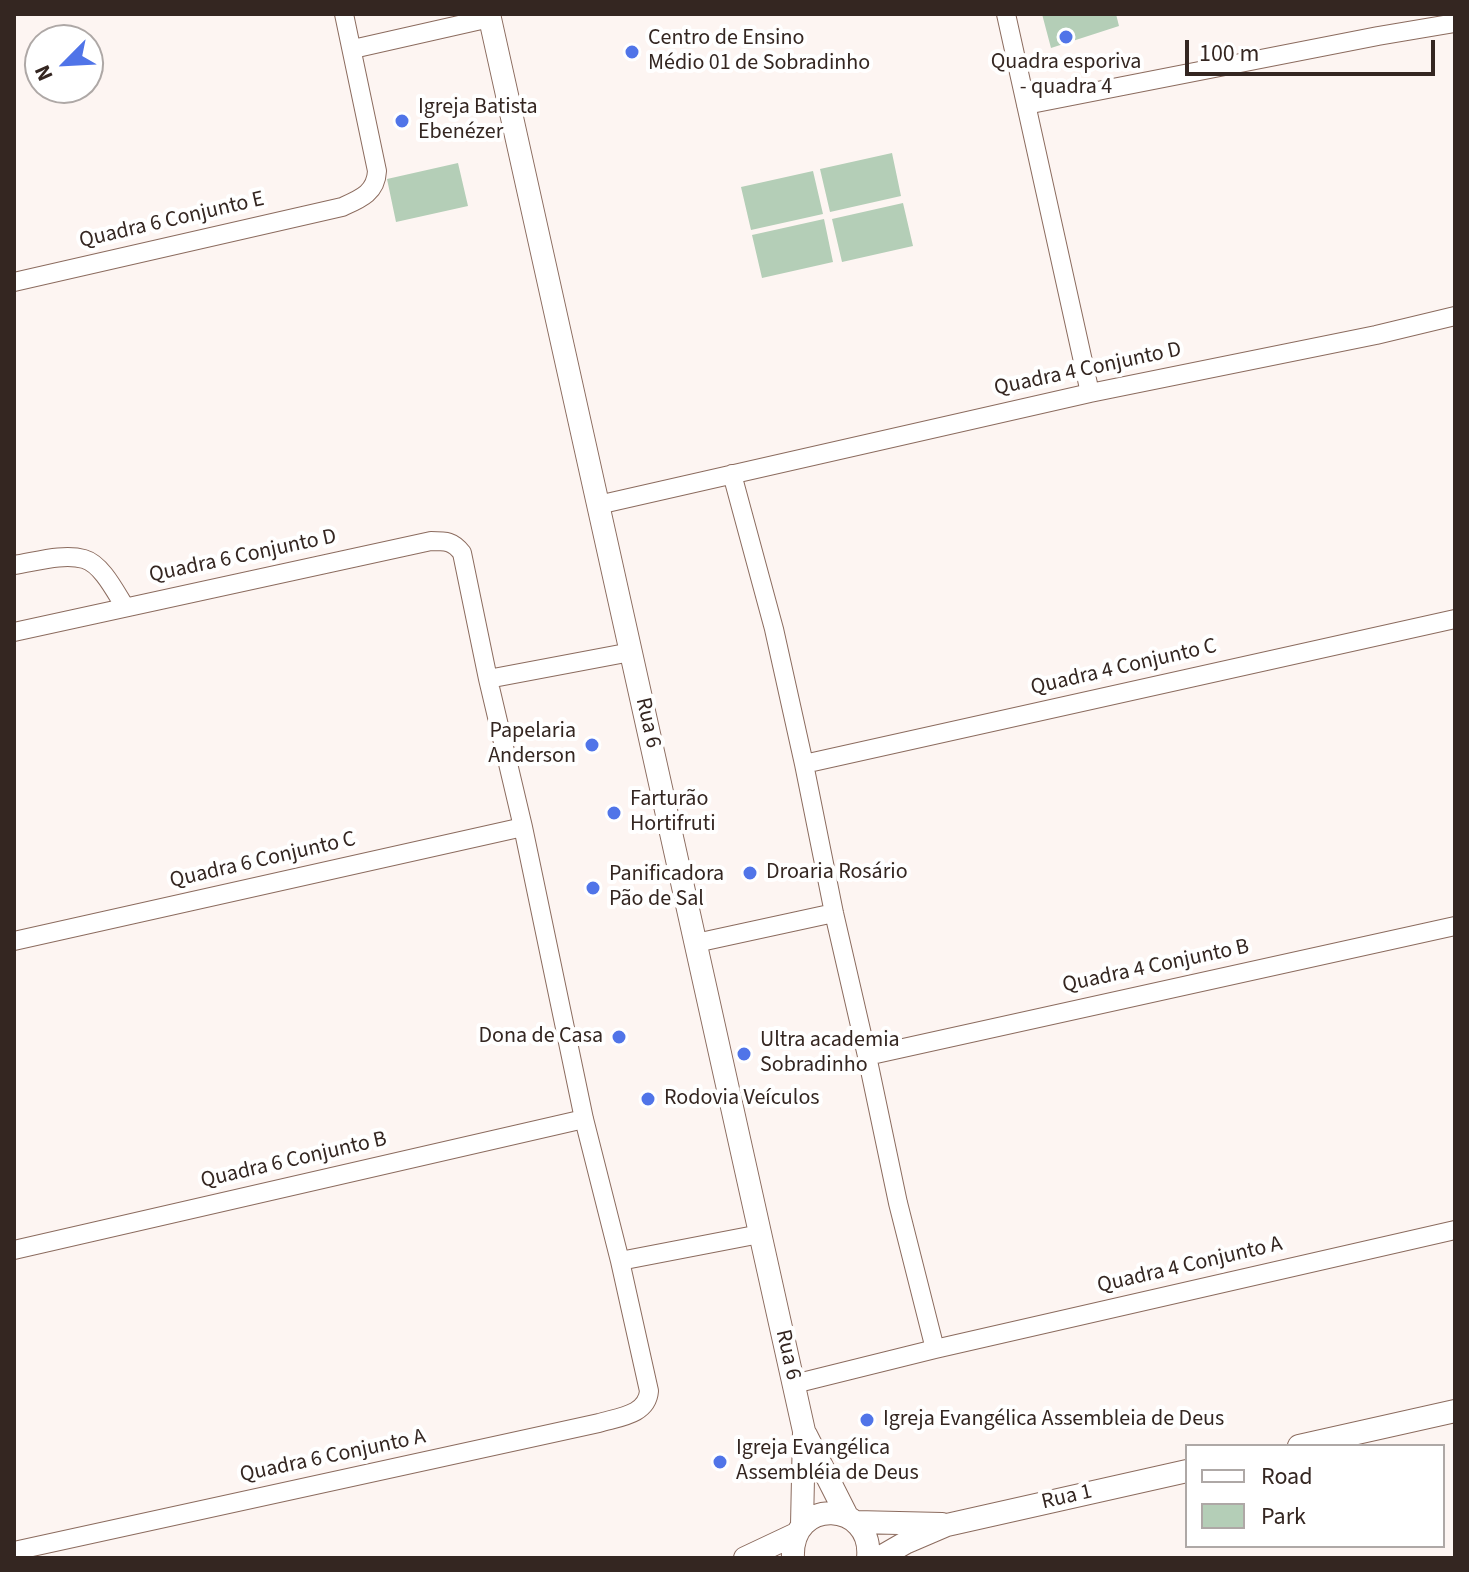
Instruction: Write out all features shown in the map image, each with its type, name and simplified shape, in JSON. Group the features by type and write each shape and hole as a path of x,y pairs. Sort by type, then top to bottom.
{"street":[{"path":"344,14 353,49 490,16"},
{"path":"1006,14 1090,393"},
{"name":"Rua 6","path":"490,16 804,1431 799,1530 793,1558"},
{"path":"1026,105 1362,38 1455,23"},
{"name":"Quadra 6 Conjunto E","path":"14,282 342,207 369,192 377,180 377,171 353,49"},
{"name":"Quadra 4 Conjunto D","path":"598,505 1090,393 1455,316"},
{"path":"732,474 774,629 898,1203 935,1349"},
{"name":"Quadra 6 Conjunto D","path":"14,632 431,541 447,541 456,545 462,553 488,679"},
{"path":"14,565 62,558 86,559 100,570 125,607"},
{"name":"Quadra 4 Conjunto C","path":"804,764 1455,619"},
{"path":"631,652 488,679 523,827 584,1119 620,1261 760,1234"},
{"name":"Quadra 6 Conjunto C","path":"14,941 523,827"},
{"path":"696,943 834,913"},
{"name":"Quadra 4 Conjunto B","path":"867,1056 1455,926"},
{"name":"Quadra 6 Conjunto B","path":"14,1250 584,1119"},
{"name":"Quadra 4 Conjunto A","path":"794,1384 1455,1230"},
{"name":"Quadra 6 Conjunto A","path":"14,1551 599,1423 636,1412 644,1407 649,1391 620,1261"},
{"path":"1308,1444 1455,1411"},
{"name":"Rua 6","path":"804,1431 852,1519 863,1531 868,1542 868,1558"},
{"name":"Rua 1","path":"947,1525 1185,1471"},
{"path":"745,1558 799,1530 812,1517 823,1513 835,1513 852,1519 947,1525"},
{"path":"879,1558 947,1525"}],"green space":[{"name":"Quadra esporiva - quadra 4","path":"1042,14 1116,14 1119,26 1051,48"},
{"path":"892,153 901,196 830,212 820,169"},
{"path":"458,163 468,206 396,222 387,179"},
{"path":"813,171 823,214 751,230 741,187"},
{"path":"903,203 913,246 842,262 832,219"},
{"path":"824,219 833,262 762,278 752,235"}],"place":[{"name":"Quadra esporiva - quadra 4","path":"1066,37"},
{"name":"Centro de Ensino Médio 01 de Sobradinho","path":"632,52"},
{"name":"Igreja Batista Ebenézer","path":"402,121"},
{"name":"Papelaria Anderson","path":"592,745"},
{"name":"Farturão Hortifruti","path":"614,813"},
{"name":"Droaria Rosário","path":"750,873"},
{"name":"Panificadora Pão de Sal","path":"593,888"},
{"name":"Dona de Casa","path":"619,1037"},
{"name":"Ultra academia Sobradinho","path":"744,1054"},
{"name":"Rodovia Veículos","path":"648,1099"},
{"name":"Igreja Evangélica Assembleia de Deus","path":"867,1420"},
{"name":"Igreja Evangélica Assembléia de Deus","path":"720,1462"}]}
